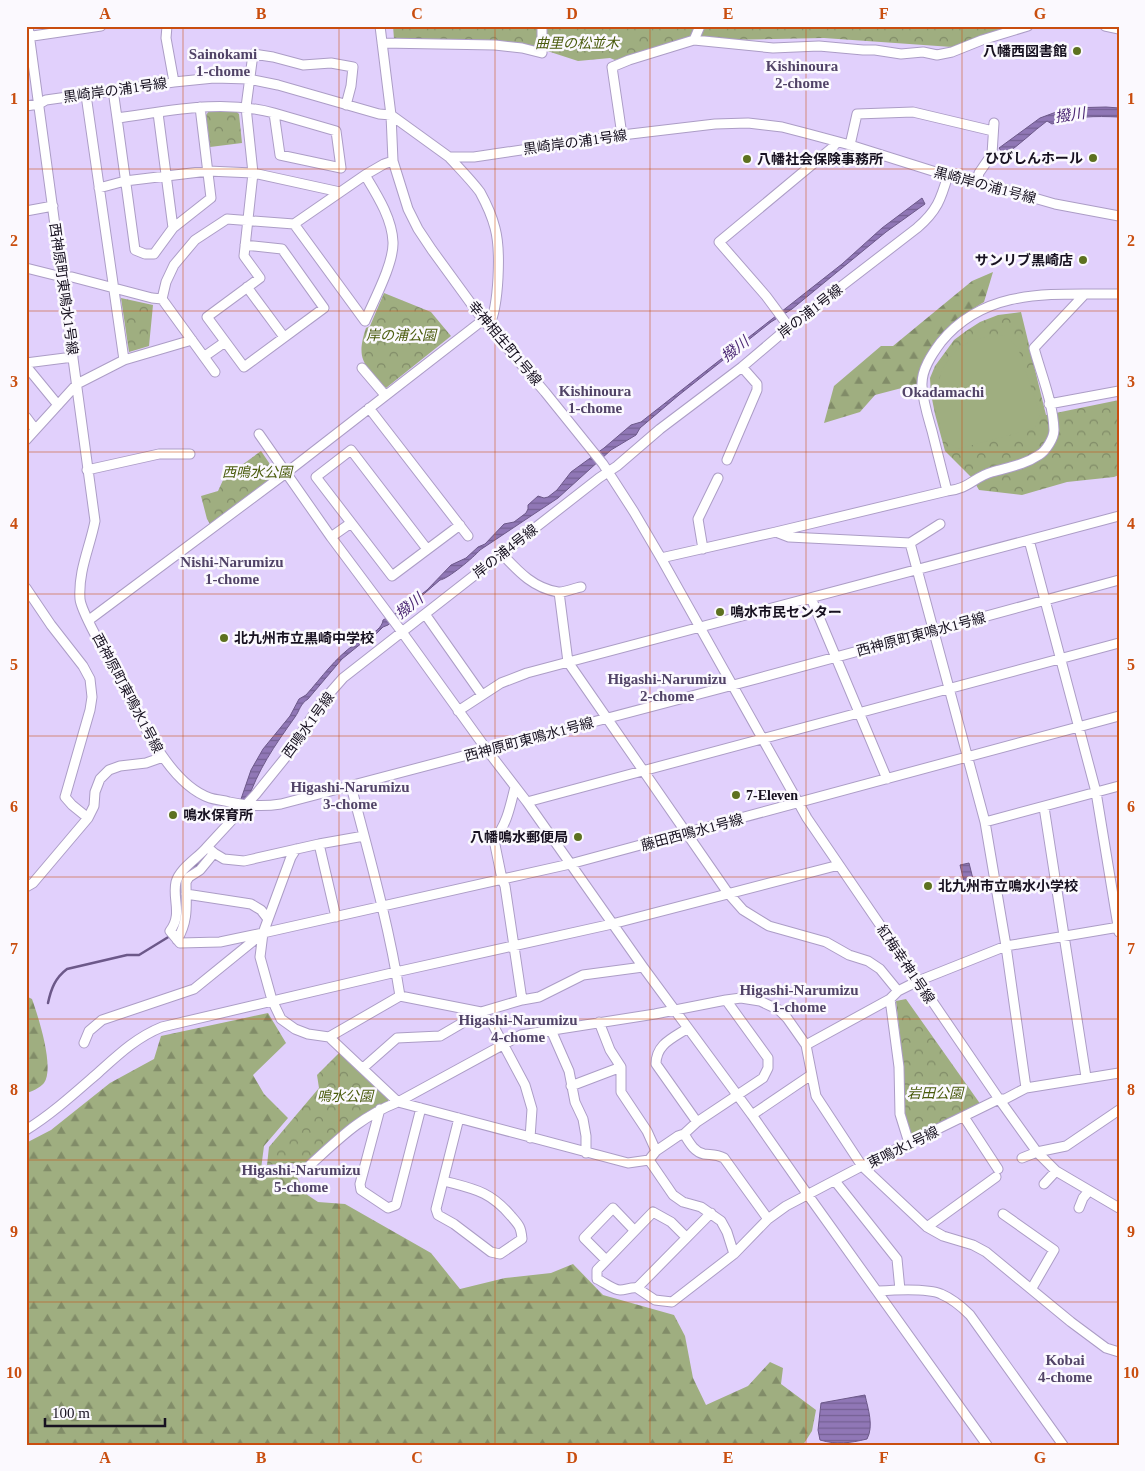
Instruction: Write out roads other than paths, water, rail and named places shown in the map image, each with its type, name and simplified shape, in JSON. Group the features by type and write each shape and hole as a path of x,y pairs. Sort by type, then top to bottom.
{"street":[{"name":"西神原町東鳴水1号線","path":"28,26 95,521 91,543 83,562 80,601 106,654 163,757 180,778 196,791 210,798 245,806 263,807 281,804 732,685 1119,580"},
{"path":"28,37 100,26"},
{"path":"167,26 166,38 174,82"},
{"name":"幸神相生町1号線","path":"380,26 393,161 408,209 418,229 486,323 545,392 608,471 661,558 732,685"},
{"path":"382,43 495,45 522,48 542,53 542,26"},
{"path":"694,40 700,26"},
{"path":"622,135 612,67 694,40 773,48 819,46 901,54 923,52 936,55 952,52 982,40 1028,26"},
{"path":"1105,26 1119,29"},
{"path":"245,245 282,249 324,308 244,367 207,317 260,278 244,256 247,220 253,173 246,107 253,54 274,57 303,65 332,63 353,67 346,105"},
{"name":"黒崎岸の浦1号線","path":"26,106 39,104 46,100 174,82 214,78 250,79 278,85 379,114 390,115 450,157 474,157 622,135 715,124 748,123 782,127 1055,204 1119,216"},
{"path":"113,90 135,250 145,254 154,254 173,228 211,198 200,107"},
{"path":"86,95 124,360"},
{"path":"117,118 200,107 246,107 274,114 336,132 341,168 280,155 274,114"},
{"path":"850,145 857,114 913,112 994,127 992,154 979,172 977,182"},
{"path":"158,113 173,228"},
{"path":"786,324 719,242 837,142"},
{"path":"89,620 286,473 385,395 493,317 498,264 495,229 488,207 479,192 450,157"},
{"path":"162,299 166,282 174,265 195,240 227,219 294,224 364,175 393,161"},
{"path":"99,188 125,181 208,170 253,173 340,192"},
{"path":"294,224 365,321 385,274 392,254 393,243 388,220 377,195 364,175"},
{"name":"岸の浦1号線","path":"608,471 742,366 786,324 927,219 934,212 943,193 948,175"},
{"path":"26,211 53,206"},
{"path":"26,268 162,299 215,372"},
{"path":"247,287 284,337"},
{"path":"947,491 922,385 930,357 949,332 964,319 980,309 1014,298 1119,294"},
{"path":"661,558 963,488 990,472 1023,464 1041,454 1049,444 1054,432 1049,404 1034,348 1084,295"},
{"path":"26,440 77,384 124,360 192,340"},
{"path":"205,356 225,342"},
{"path":"26,365 73,358"},
{"path":"26,365 58,405"},
{"path":"727,460 758,390 757,384 742,366"},
{"path":"362,368 385,395"},
{"path":"1049,404 1119,391"},
{"path":"369,408 468,536"},
{"path":"26,417 35,429"},
{"path":"259,434 331,537 527,802 612,924 738,1095 988,1445"},
{"path":"427,549 351,450 316,477 392,576 460,525"},
{"path":"87,470 159,454 190,454"},
{"name":"岸の浦4号線","path":"400,630 425,614 608,471"},
{"path":"703,549 698,520 718,478"},
{"path":"458,710 501,684 527,673 1119,516"},
{"path":"331,537 352,523"},
{"path":"776,532 789,537 910,543 940,524"},
{"path":"1029,540 1096,792 1119,932"},
{"path":"910,543 985,822 1006,946 1026,1088"},
{"path":"502,554 523,576 537,585 559,592 581,587"},
{"path":"26,588 51,625 83,666 90,679 92,696 90,710 65,797 88,818"},
{"path":"559,592 568,662 728,893 743,910 769,926 826,942 849,955 868,961 880,969 898,991"},
{"path":"811,598 887,778"},
{"path":"425,614 482,695"},
{"name":"西鳴水1号線","path":"211,850 285,758 322,703 343,678 400,630"},
{"path":"527,802 1119,642"},
{"name":"紅梅幸神1号線","path":"732,685 807,818 1037,1152 1056,1171 1088,1192 1119,1208"},
{"name":"藤田西鳴水1号線","path":"174,936 180,943 220,942 502,880 688,833 1119,716"},
{"path":"26,887 33,883 88,818 94,806 95,792 100,779 108,770 120,766 146,763 163,757"},
{"path":"351,786 381,907 400,996"},
{"path":"985,822 1119,786"},
{"path":"516,787 503,829 494,840 502,880 505,886 522,1000"},
{"path":"1044,806 1086,1078"},
{"path":"211,850 224,859 244,861 364,836"},
{"path":"319,844 336,917"},
{"path":"296,849 263,933 260,957 272,1000 281,1019 295,1029 308,1034 329,1037 398,1102 628,1163 649,1160 656,1151 684,1134 697,1122 763,1078 768,1068 768,1058 726,1000"},
{"path":"174,936 184,929 187,917 186,882 189,877 200,870 211,850"},
{"path":"174,936 177,918 176,882 181,872 211,850"},
{"path":"26,1130 85,1084 132,1043 162,1027 272,1000 612,924 839,865"},
{"path":"186,894 251,904 261,910 268,919"},
{"path":"806,1045 890,999 898,991 918,980 1006,946 1118,927"},
{"path":"84,1043 89,1031 102,1020 194,989 263,933"},
{"path":"363,1068 397,1038 440,1036 481,1012 539,996 583,975 643,967"},
{"path":"329,1037 400,996 481,1012 493,1024 525,1085 532,1110 530,1138"},
{"path":"310,1165 361,1120 521,1035 726,1000 741,998 760,1000 779,1010 806,1045 816,1096 862,1166 927,1227 943,1236 973,1245 986,1252 1071,1322 1106,1348 1119,1352"},
{"path":"890,999 899,1067 900,1114 909,1143"},
{"path":"599,1022 610,1050 621,1068 621,1092 647,1131 656,1151"},
{"path":"688,1028 661,1047 656,1054 656,1064 697,1122"},
{"path":"550,1030 568,1071 586,1136 586,1153"},
{"path":"571,1086 621,1068"},
{"path":"752,1115 811,1075"},
{"name":"東鳴水1号線","path":"637,1288 655,1300 672,1302 734,1254 768,1219 786,1206 862,1166 999,1099 1005,1099 1026,1088 1117,1075"},
{"path":"380,1109 360,1184 361,1190 388,1208 396,1205 421,1108"},
{"path":"1022,1158 1037,1152 1066,1146 1119,1110"},
{"path":"927,1227 997,1173 964,1117"},
{"path":"444,1181 481,1191 500,1202 521,1228 522,1239 500,1254 491,1252 454,1224 438,1215 436,1209 460,1118"},
{"path":"684,1134 694,1149 702,1154 714,1153 724,1158 768,1219"},
{"path":"649,1160 673,1195 682,1202 701,1207 721,1221 727,1232 734,1254"},
{"path":"1044,1184 1056,1171"},
{"path":"835,1181 897,1259 900,1290"},
{"path":"1079,1208 1088,1192"},
{"path":"606,1260 584,1238 613,1208 634,1230"},
{"path":"686,1237 671,1222 653,1212 597,1270 597,1279 622,1290 630,1287 637,1288 711,1213"},
{"path":"1003,1214 1054,1250 1032,1288"},
{"path":"878,1291 900,1290 939,1293 958,1302 970,1315 1063,1445"}],"water":[{"name":"撥川","path":"1067,108 1119,108 1119,117 1085,117 1068,119 1052,124 1047,121 1004,155 999,148 1040,118"},
{"name":"撥川","path":"922,198 925,204 886,232 792,309 771,322 679,395 640,428 636,435 611,450 558,498 480,550 455,572 440,580 388,625 342,659 302,705 267,759 246,804 240,802 251,770 263,749 290,716 299,699 306,695 341,655 376,631 383,620 401,610 427,590 451,565 466,558 478,547 485,544 504,524 514,522 526,513 528,505 538,496 548,497 557,490 571,472 631,425 641,422 842,264 882,228"},
{"path":"969,863 976,891 967,894 960,865"},
{"path":"865,1395 870,1423 867,1439 844,1443 820,1440 818,1430 821,1403"}],"waterway":[{"path":"182,907 182,881 185,874 203,859"},
{"path":"48,1003 54,984 67,969 127,955 139,955 170,936"}],"place":[{"name":"八幡西図書館","path":"1077,51"},
{"name":"ひびしんホール","path":"1093,158"},
{"name":"八幡社会保険事務所","path":"747,159"},
{"name":"サンリブ黒崎店","path":"1083,260"},
{"name":"鳴水市民センター","path":"720,612"},
{"name":"北九州市立黒崎中学校","path":"224,638"},
{"name":"7-Eleven","path":"736,795"},
{"name":"鳴水保育所","path":"173,815"},
{"name":"八幡鳴水郵便局","path":"578,837"},
{"name":"北九州市立鳴水小学校","path":"928,886"}],"district":[{"name":"Sainokami 1-chome","path":"223,62"},
{"name":"Kishinoura 2-chome","path":"802,74"},
{"name":"Okadamachi","path":"943,392"},
{"name":"Kishinoura 1-chome","path":"595,400"},
{"name":"Nishi-Narumizu 1-chome","path":"232,570"},
{"name":"Higashi-Narumizu 2-chome","path":"667,688"},
{"name":"Higashi-Narumizu 3-chome","path":"350,796"},
{"name":"Higashi-Narumizu 1-chome","path":"799,998"},
{"name":"Higashi-Narumizu 4-chome","path":"518,1028"},
{"name":"Higashi-Narumizu 5-chome","path":"301,1178"},
{"name":"Kobai 4-chome","path":"1065,1368"}],"park label":[{"name":"曲里の松並木","path":"577,43"},
{"name":"岸の浦公園","path":"401,335"},
{"name":"西鳴水公園","path":"257,472"},
{"name":"岩田公園","path":"935,1093"},
{"name":"鳴水公園","path":"345,1096"}]}
